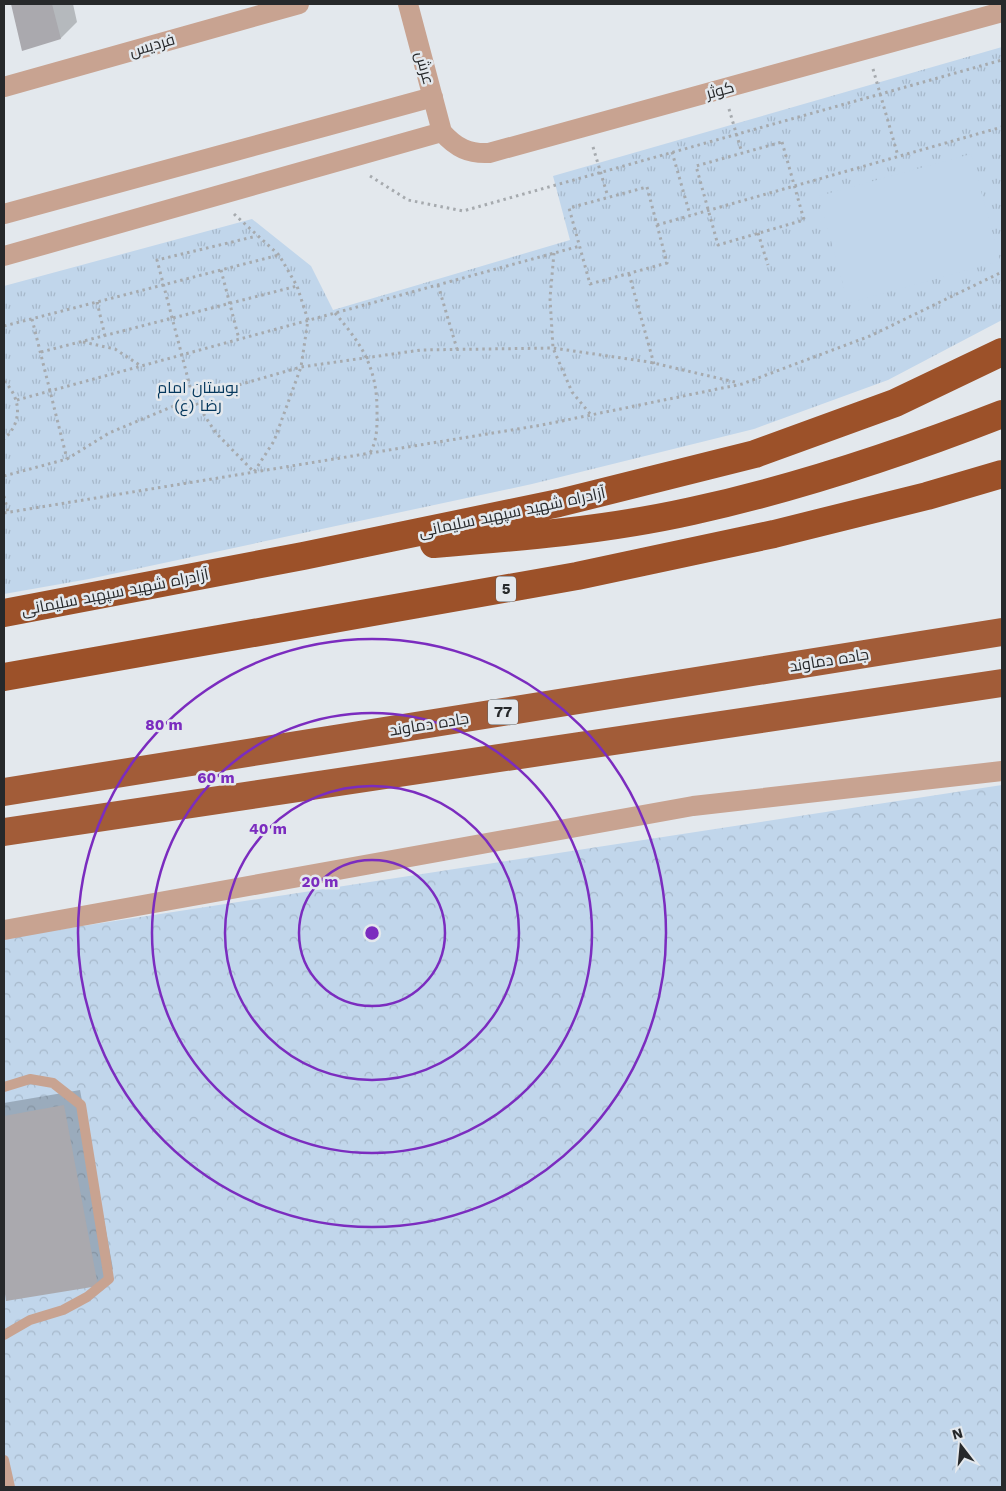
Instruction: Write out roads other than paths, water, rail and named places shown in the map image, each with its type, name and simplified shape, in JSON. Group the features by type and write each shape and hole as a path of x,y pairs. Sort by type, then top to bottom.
{"highway":[{"name":"آزادراه شهید سپهبد سلیمانی","path":"4,613 303,556 559,504 755,454 895,404 1002,352"},
{"path":"303,556 564,533 692,511 776,490 938,439 1002,414"},
{"name":"5","path":"4,677 577,576 774,534 926,496 1002,474"},
{"name":"جاده دماوند","path":"4,792 1002,632"},
{"path":"4,832 1002,683"}],"street":[{"name":"فردیس","path":"4,87 299,4"},
{"name":"عرش","path":"408,4 442,132"},
{"name":"کوثر","path":"442,132 451,142 463,150 476,154 489,153 1002,12"},
{"path":"4,214 433,97"},
{"path":"4,256 442,132"},
{"path":"4,930 693,806 1002,771"}],"lane":[{"path":"4,1087 30,1079 53,1083 81,1105 109,1279 87,1297 63,1310 30,1320 4,1335"},
{"path":"4,1460 10,1487"}],"park label":[{"name":"بوستان امام رضا (ع)","path":"198,396"}]}
